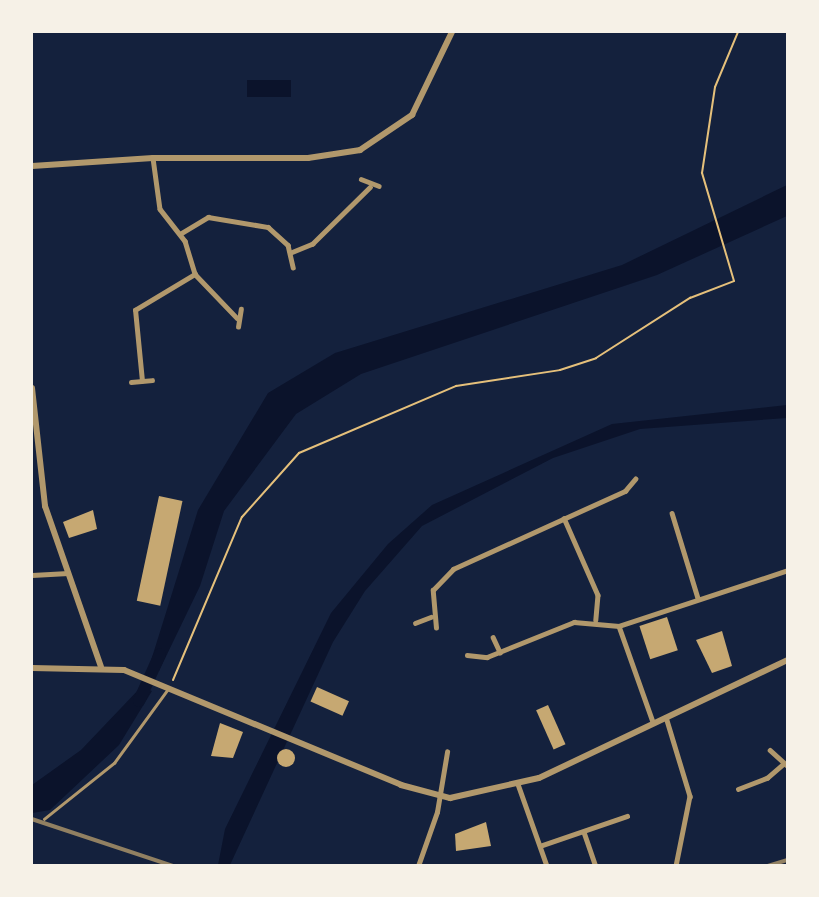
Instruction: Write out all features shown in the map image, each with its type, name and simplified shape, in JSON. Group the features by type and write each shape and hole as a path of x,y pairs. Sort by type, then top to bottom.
{"street":[{"path":"32,166 153,158 308,158 371,145 412,115 452,32"},
{"path":"153,158 156,200 180,234 195,274 237,318"},
{"path":"360,179 370,187"},
{"path":"292,252 322,236 370,187 379,186"},
{"path":"180,234 214,217 268,227 292,252 293,267"},
{"path":"142,381 135,310 195,274"},
{"path":"238,327 237,318 242,309"},
{"path":"131,382 152,380"},
{"path":"32,388 42,494 101,667"},
{"path":"436,628 432,617 433,590 453,569 625,491 635,478"},
{"path":"672,513 698,598"},
{"path":"564,518 580,542 598,595 596,620"},
{"path":"467,655 500,652 562,626 596,620 619,626 788,570"},
{"path":"32,575 68,573"},
{"path":"415,623 432,617"},
{"path":"619,626 653,722"},
{"path":"493,636 500,652"},
{"path":"32,668 101,667 145,677 439,797 518,784 788,660"},
{"path":"666,717 690,796 676,866"},
{"path":"738,789 785,765 771,750"},
{"path":"418,866 439,797 447,752"},
{"path":"518,784 547,866"},
{"path":"540,846 627,816"},
{"path":"584,832 596,866"}],"lane":[{"path":"44,819 114,763 169,687"}],"path":[{"path":"169,687 242,517 299,453 456,386 560,370 596,358 691,298 734,281 729,260 708,209 702,173 715,87 738,32"}],"water":[{"path":"247,80 291,80 291,97 247,97"},
{"path":"787,185 787,216 657,275 361,374 296,414 224,511 200,586 159,671 149,667 198,510 268,393 335,353 622,265"},
{"path":"787,405 787,418 640,429 553,458 422,526 365,591 333,642 230,865 218,865 225,829 331,613 388,544 432,505 612,424"},
{"path":"141,687 152,691 119,745 50,810 32,813 32,785 81,750"}],"building":[{"path":"159,496 182,501 160,606 137,601"},
{"path":"93,510 97,529 69,538 63,522"},
{"path":"667,617 678,650 650,659 639,626"},
{"path":"722,631 732,666 712,673 696,640"},
{"path":"317,687 349,701 342,716 310,702"},
{"path":"548,705 565,744 554,750 536,710"},
{"path":"220,723 243,732 233,758 211,756"},
{"path":"286,749 292,752 295,758 292,764 286,767 280,764 277,758 280,752"},
{"path":"486,822 491,846 456,851 455,834"}],"waterway":[{"path":"139,701 160,654"}],"railway":[{"path":"32,819 173,866"},
{"path":"768,866 788,860"}]}
